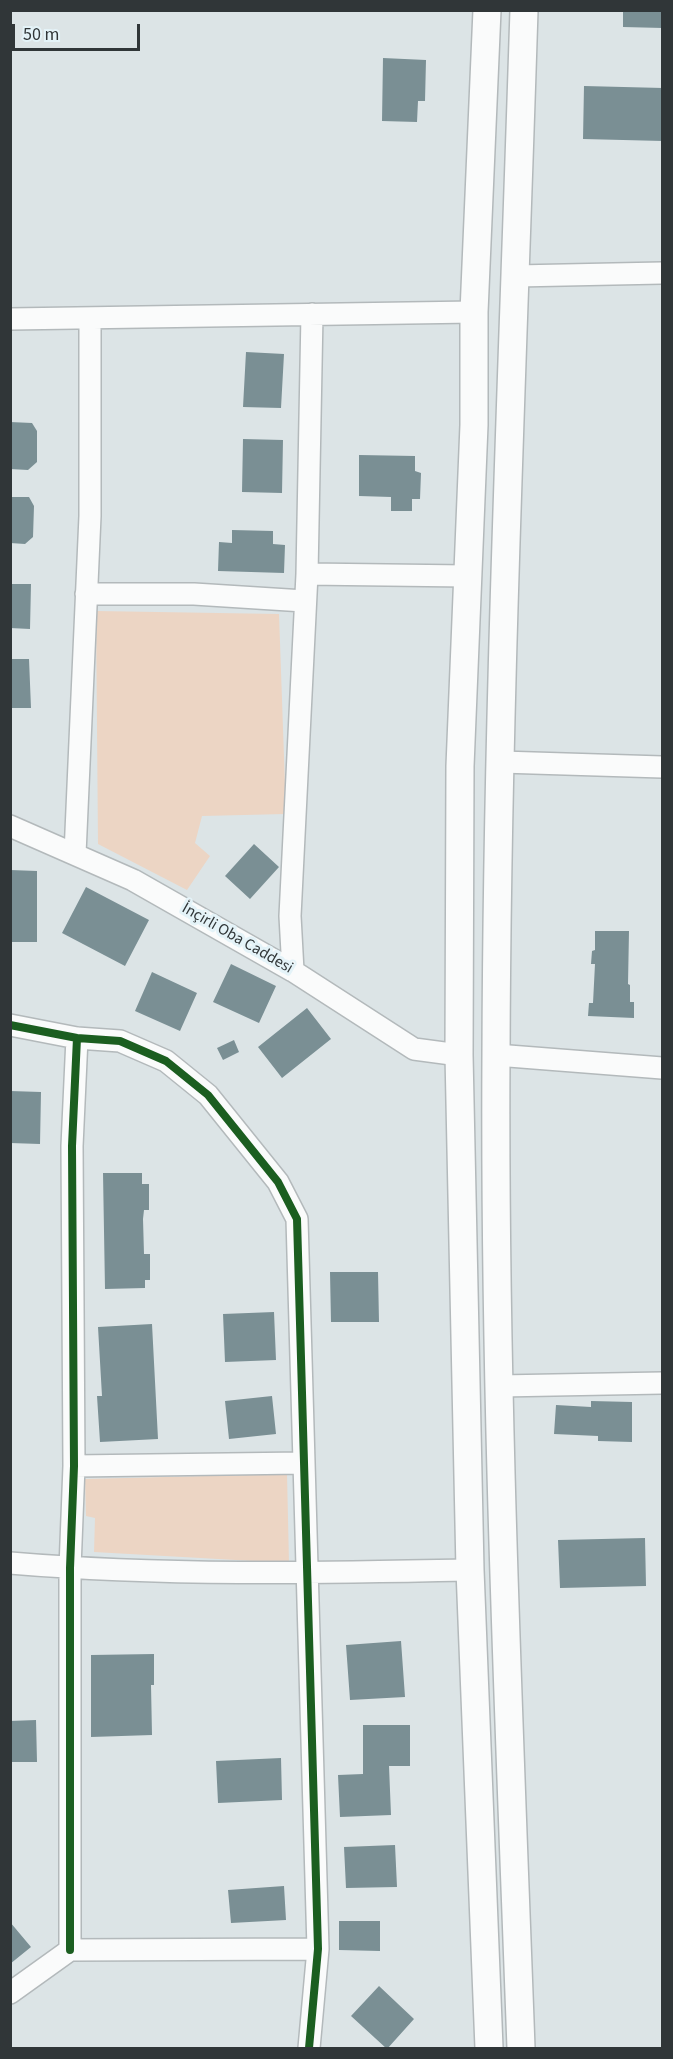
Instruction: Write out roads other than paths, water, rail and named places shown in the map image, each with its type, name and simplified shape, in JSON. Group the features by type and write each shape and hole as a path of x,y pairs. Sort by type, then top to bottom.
{"main road":[{"path":"487,10 474,312 474,425 460,766 459,1055 470,1570 489,2049"},
{"path":"521,2049 500,1386 496,1055 501,762 524,10"}],"street":[{"path":"516,276 663,273"},
{"path":"10,319 474,312"},
{"path":"293,971 290,916 307,574 312,314"},
{"path":"75,854 90,516 90,318"},
{"path":"307,574 467,576"},
{"path":"86,594 194,594 304,601"},
{"path":"501,762 663,767"},
{"name":"İnçirli Oba Caddesi","path":"10,826 133,880 293,971 414,1049 459,1055"},
{"path":"10,1025 77,1038 120,1041 166,1061 208,1095 278,1182 297,1219 318,1949 309,2049"},
{"path":"70,1950 70,1568 74,1466 72,1146 77,1038"},
{"path":"496,1055 663,1068"},
{"path":"500,1386 663,1383"},
{"path":"74,1466 303,1463"},
{"path":"10,1563 70,1568 307,1573 470,1570"},
{"path":"10,1992 70,1950 318,1949"}]}
